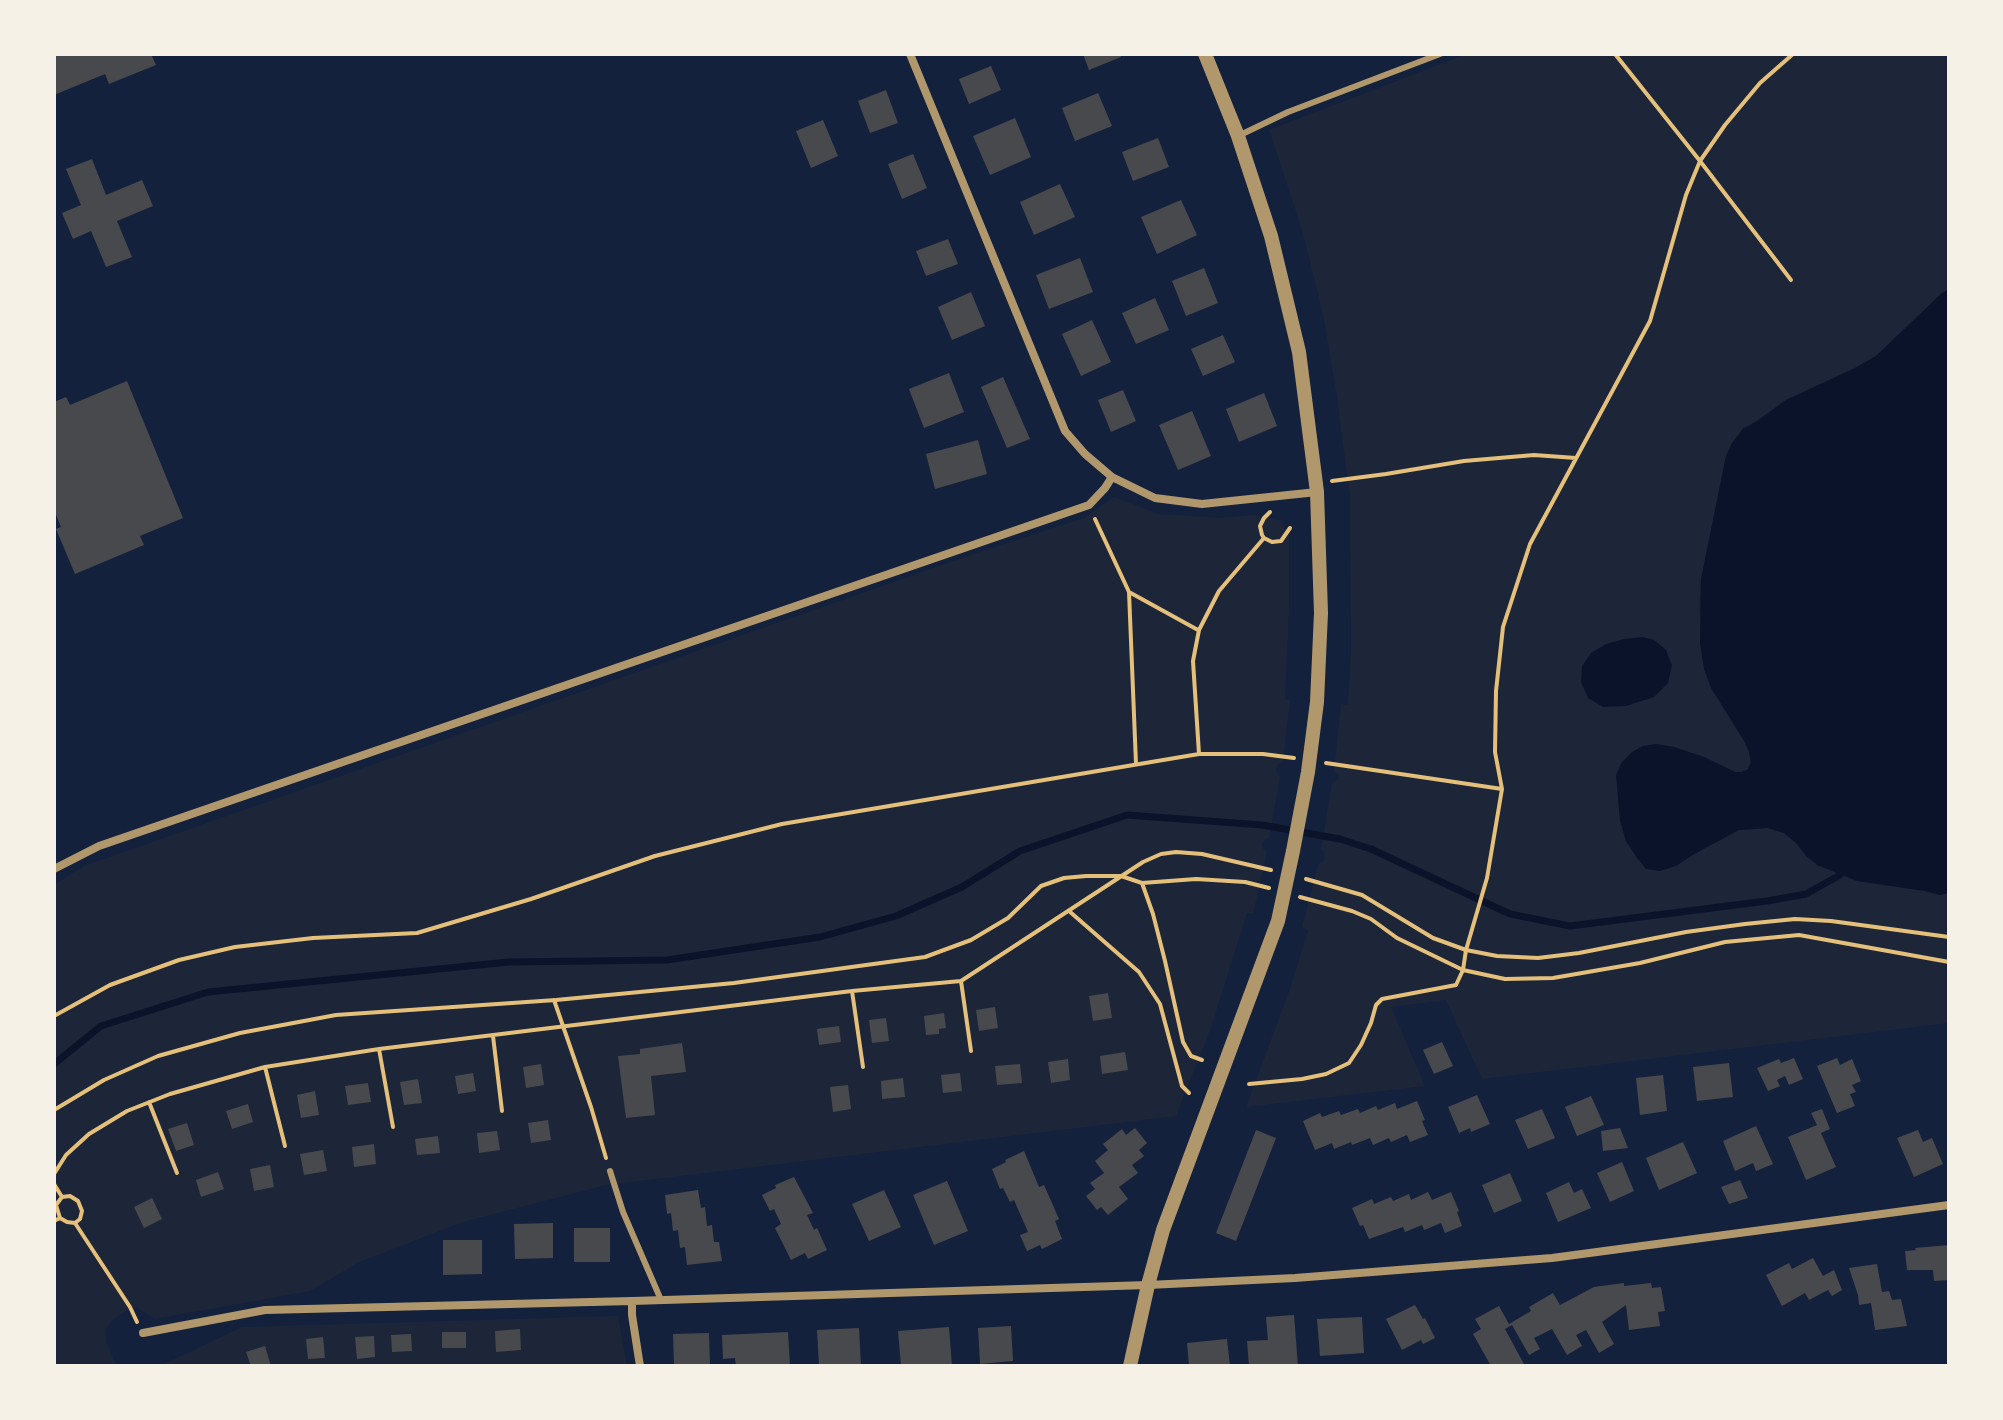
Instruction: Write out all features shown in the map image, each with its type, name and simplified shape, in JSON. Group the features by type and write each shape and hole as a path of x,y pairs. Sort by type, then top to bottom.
{"street":[{"path":"910,54 1065,431 1085,454 1112,477 1155,498 1202,504 1316,487"},
{"path":"1130,1366 1163,1230 1278,921 1308,772 1317,702 1321,613 1316,487 1299,352 1271,236 1238,136 1205,54"},
{"path":"54,869 99,846 1089,505 1112,477"},
{"path":"143,1333 265,1310 1148,1285 1295,1278 1552,1258 1949,1205"},
{"path":"632,1301 640,1366"}],"lane":[{"path":"1238,136 1288,112 1440,54"},
{"path":"610,1171 623,1212 661,1300"}],"path":[{"path":"1615,54 1791,280"},
{"path":"1249,1084 1326,1074 1349,1063 1361,1045 1376,1005 1382,999 1456,985 1463,970 1487,878 1502,789 1495,752 1496,691 1503,627 1530,544 1650,321 1686,195 1700,161 1760,83 1793,54"},
{"path":"1316,487 1464,461 1534,455 1576,458"},
{"path":"1103,510 1095,518 1129,592 1136,764"},
{"path":"1271,511 1260,526 1264,538 1272,542 1281,541 1290,528"},
{"path":"1199,754 1193,661 1199,630 1219,591 1264,538"},
{"path":"1129,592 1199,630"},
{"path":"54,1016 110,985 179,960 235,947 313,938 417,933 531,899 655,856 782,824 1199,754 1282,756"},
{"path":"1337,765 1502,789"},
{"path":"54,1174 66,1155 89,1134 127,1111 170,1094 265,1067 379,1049 852,991 961,981 1143,862 1161,854 1202,854 1261,868"},
{"path":"54,1110 104,1080 158,1056 240,1033 336,1015 554,1000 734,983 925,957 971,940 1008,918 1041,886 1064,878 1121,876 1142,883 1196,879 1245,882 1273,890"},
{"path":"1317,882 1362,895 1433,938 1466,950 1497,956 1538,958 1579,953 1686,932 1795,919 1949,937"},
{"path":"1142,883 1153,914 1183,1042 1191,1056 1202,1060"},
{"path":"1287,893 1352,911 1371,919 1397,938 1463,970 1505,979 1553,978 1640,963 1725,942 1799,935 1949,962"},
{"path":"1068,911 1139,972 1160,1004 1182,1086 1189,1093"},
{"path":"961,981 971,1051"},
{"path":"852,991 863,1067"},
{"path":"554,1000 610,1171"},
{"path":"493,1036 502,1111"},
{"path":"379,1049 393,1127"},
{"path":"265,1067 285,1146"},
{"path":"149,1102 177,1173"},
{"path":"54,1184 62,1197"},
{"path":"70,1196 78,1201 82,1211 80,1219 75,1223 60,1218 55,1204 62,1197 70,1196"},
{"path":"54,1221 60,1218"},
{"path":"75,1223 130,1307 143,1333"}],"shaded area":[{"path":"1467,54 1949,54 1949,289 1876,356 1786,400 1743,428 1726,456 1701,579 1699,612 1749,752 1751,762 1748,769 1735,772 1704,757 1656,744 1622,762 1616,775 1620,820 1626,841 1637,858 1676,866 1739,830 1768,828 1784,833 1806,856 1840,875 1857,881 1940,895 1949,893 1949,1023 1482,1079 1446,1000 1391,1007 1425,1086 1246,1107 1290,989 1308,930 1302,927 1318,865 1325,858 1321,849 1332,784 1339,778 1334,771 1341,704 1348,705 1351,653 1350,496 1336,391 1324,319 1303,233 1269,130"},
{"path":"1949,289 1949,893 1940,895 1857,881 1817,865 1784,833 1768,828 1739,830 1676,866 1660,871 1646,869 1626,841 1620,820 1616,775 1622,762 1643,746 1656,744 1704,757 1735,772 1748,769 1751,762 1744,741 1711,688 1700,643 1701,579 1726,456 1732,443 1743,429 1786,400 1876,356"},
{"path":"1114,497 1159,514 1220,518 1256,515 1281,521 1289,535 1285,699 1290,700 1283,762 1276,769 1280,777 1269,838 1262,844 1267,852 1253,914 1247,913 1211,1028 1176,1116 606,1185 463,1222 359,1262 310,1291 155,1319 137,1307 112,1320 106,1329 106,1341 116,1366 54,1366 54,885 84,866 1084,518"},
{"path":"1643,637 1654,640 1666,650 1672,665 1668,683 1654,697 1626,706 1603,707 1588,698 1581,682 1582,666 1591,653 1606,644"},
{"path":"618,1316 627,1366 160,1366 242,1327"}],"building":[{"path":"54,54 151,54 156,65 109,84 105,74 54,95"},
{"path":"1083,54 1120,54 1121,57 1089,70"},
{"path":"991,66 1001,90 969,104 959,79"},
{"path":"886,90 898,123 870,133 858,101"},
{"path":"1098,93 1112,126 1075,141 1062,108"},
{"path":"1015,118 1031,157 990,175 973,136"},
{"path":"823,120 838,156 811,168 796,131"},
{"path":"1158,138 1169,167 1133,181 1122,152"},
{"path":"913,154 927,188 902,199 888,164"},
{"path":"92,159 106,195 142,180 153,206 117,221 132,257 106,267 91,231 73,239 62,213 81,205 66,169"},
{"path":"1060,184 1075,217 1034,235 1020,202"},
{"path":"1181,200 1197,235 1157,254 1141,217"},
{"path":"948,239 958,264 926,276 916,251"},
{"path":"1080,258 1093,292 1049,309 1036,275"},
{"path":"1204,268 1218,303 1186,316 1172,281"},
{"path":"971,292 985,326 952,340 938,307"},
{"path":"1155,298 1169,330 1136,344 1122,313"},
{"path":"1092,320 1111,362 1081,376 1062,334"},
{"path":"1223,335 1235,362 1203,376 1191,349"},
{"path":"949,373 964,412 924,428 909,389"},
{"path":"1003,377 1030,439 1007,448 981,387"},
{"path":"127,381 183,518 140,536 144,545 75,574 56,529 61,527 54,510 54,402 66,397 70,405"},
{"path":"1123,390 1136,421 1111,432 1098,400"},
{"path":"1264,393 1277,426 1239,442 1226,409"},
{"path":"1192,411 1211,456 1178,470 1159,425"},
{"path":"978,440 987,474 935,489 926,454"},
{"path":"1108,993 1112,1018 1093,1021 1089,996"},
{"path":"995,1007 998,1028 979,1031 976,1010"},
{"path":"944,1013 946,1028 939,1029 939,1034 926,1035 924,1016"},
{"path":"886,1018 889,1041 872,1043 869,1020"},
{"path":"839,1026 841,1042 819,1045 817,1029"},
{"path":"1442,1042 1453,1066 1434,1074 1423,1050"},
{"path":"682,1043 686,1072 651,1076 655,1115 626,1118 618,1056 640,1054 640,1049"},
{"path":"1125,1052 1128,1070 1102,1074 1100,1056"},
{"path":"1794,1058 1803,1079 1789,1085 1785,1076 1777,1080 1780,1086 1768,1091 1757,1068 1779,1059 1781,1063"},
{"path":"1837,1058 1840,1065 1852,1059 1861,1081 1852,1085 1856,1092 1850,1094 1855,1106 1837,1113 1817,1066"},
{"path":"1068,1059 1070,1080 1051,1083 1048,1062"},
{"path":"1729,1063 1733,1097 1697,1101 1693,1067"},
{"path":"541,1064 544,1085 526,1088 523,1067"},
{"path":"1020,1064 1022,1083 997,1085 995,1066"},
{"path":"473,1073 476,1091 458,1094 455,1076"},
{"path":"960,1073 962,1091 943,1093 941,1075"},
{"path":"1663,1075 1667,1111 1640,1115 1636,1078"},
{"path":"903,1078 905,1097 882,1099 881,1081"},
{"path":"418,1079 422,1103 404,1105 400,1082"},
{"path":"368,1083 371,1102 348,1105 345,1086"},
{"path":"848,1085 851,1109 833,1112 830,1087"},
{"path":"315,1091 319,1115 301,1118 297,1095"},
{"path":"1477,1095 1490,1124 1459,1133 1448,1107"},
{"path":"1591,1096 1604,1125 1577,1136 1565,1107"},
{"path":"1417,1101 1428,1135 1410,1142 1407,1135 1373,1145 1370,1138 1334,1149 1332,1143 1315,1150 1303,1121 1320,1113 1322,1117 1339,1111 1341,1115 1358,1109 1360,1113 1395,1103 1397,1109"},
{"path":"248,1104 253,1122 232,1129 226,1111"},
{"path":"1542,1109 1555,1138 1528,1149 1515,1120"},
{"path":"1822,1109 1830,1129 1821,1133 1836,1167 1806,1180 1788,1137 1817,1125 1811,1113"},
{"path":"548,1120 551,1140 531,1143 528,1123"},
{"path":"187,1123 194,1145 176,1151 168,1129"},
{"path":"1756,1126 1773,1164 1756,1171 1753,1163 1735,1171 1723,1141"},
{"path":"1135,1128 1147,1143 1139,1150 1144,1156 1132,1165 1138,1173 1119,1187 1128,1199 1108,1215 1101,1207 1097,1210 1086,1196 1095,1189 1090,1183 1104,1173 1095,1161 1108,1150 1103,1144 1122,1129 1126,1135"},
{"path":"1620,1128 1628,1148 1603,1151 1601,1131"},
{"path":"1256,1130 1276,1138 1236,1241 1216,1233"},
{"path":"1918,1130 1923,1142 1932,1138 1943,1164 1914,1177 1897,1138"},
{"path":"497,1131 500,1150 479,1153 477,1133"},
{"path":"438,1136 440,1153 417,1155 415,1139"},
{"path":"1683,1142 1697,1173 1659,1190 1646,1158"},
{"path":"374,1144 376,1164 354,1167 352,1147"},
{"path":"323,1150 327,1171 304,1175 300,1154"},
{"path":"1024,1151 1039,1187 1044,1185 1059,1219 1055,1221 1062,1239 1042,1249 1040,1245 1027,1251 1020,1235 1028,1232 1014,1200 1010,1202 1003,1188 1000,1189 992,1169"},
{"path":"1622,1162 1634,1191 1610,1202 1597,1173"},
{"path":"270,1165 274,1187 254,1191 250,1169"},
{"path":"218,1172 224,1189 201,1197 196,1180"},
{"path":"1510,1173 1522,1201 1494,1213 1482,1185"},
{"path":"794,1177 813,1213 807,1215 827,1250 808,1259 805,1253 791,1260 775,1228 781,1224 762,1195"},
{"path":"1740,1180 1748,1198 1729,1204 1721,1187"},
{"path":"947,1181 968,1231 934,1245 913,1195"},
{"path":"1569,1182 1574,1193 1582,1189 1591,1208 1558,1222 1546,1193"},
{"path":"698,1190 701,1208 705,1207 707,1226 712,1225 714,1242 719,1242 722,1261 687,1265 685,1247 680,1248 678,1230 673,1231 671,1213 667,1214 665,1195"},
{"path":"884,1190 901,1227 869,1241 852,1204"},
{"path":"1428,1192 1432,1200 1451,1192 1462,1226 1445,1233 1441,1223 1424,1230 1422,1225 1405,1232 1403,1227 1369,1239 1352,1208 1372,1199 1374,1204 1409,1194 1411,1200"},
{"path":"152,1198 162,1219 144,1228 134,1207"},
{"path":"553,1223 553,1258 515,1259 514,1224"},
{"path":"574,1228 610,1228 610,1262 574,1262"},
{"path":"443,1240 482,1240 482,1274 443,1275"},
{"path":"1949,1245 1949,1280 1934,1281 1933,1270 1907,1270 1905,1251"},
{"path":"1813,1258 1823,1276 1834,1270 1842,1290 1832,1296 1828,1290 1809,1300 1805,1293 1782,1306 1766,1275 1789,1263 1792,1269"},
{"path":"1877,1264 1882,1292 1889,1291 1892,1300 1901,1299 1907,1326 1875,1330 1871,1303 1859,1305 1849,1268"},
{"path":"1624,1283 1624,1286 1651,1283 1652,1288 1661,1287 1665,1311 1658,1312 1660,1326 1629,1330 1626,1305 1602,1322 1614,1344 1599,1353 1586,1330 1576,1335 1582,1346 1567,1355 1552,1329 1534,1338 1540,1349 1529,1355 1512,1325 1505,1329 1525,1366 1491,1366 1473,1334 1481,1329 1475,1319 1499,1306 1509,1324 1553,1293 1560,1305 1594,1287"},
{"path":"1415,1305 1435,1338 1423,1344 1421,1340 1402,1350 1386,1319"},
{"path":"1294,1315 1298,1366 1249,1366 1247,1341 1268,1340 1266,1317"},
{"path":"1362,1317 1364,1353 1320,1356 1317,1319"},
{"path":"1011,1326 1013,1361 980,1364 978,1328"},
{"path":"949,1327 952,1366 901,1366 898,1331"},
{"path":"859,1328 861,1366 819,1366 817,1330"},
{"path":"520,1329 521,1350 496,1352 495,1331"},
{"path":"442,1332 466,1332 466,1348 442,1348"},
{"path":"788,1332 790,1366 736,1366 735,1358 723,1359 722,1335"},
{"path":"709,1333 710,1366 674,1366 673,1334"},
{"path":"411,1334 412,1351 392,1352 391,1335"},
{"path":"374,1336 375,1357 357,1359 355,1337"},
{"path":"323,1337 325,1358 308,1359 306,1339"},
{"path":"1227,1339 1230,1366 1189,1366 1187,1343"},
{"path":"265,1346 271,1366 251,1366 246,1352"}],"waterway":[{"path":"54,1064 101,1026 208,992 509,962 667,960 820,937 896,916 962,887 1020,851 1127,815 1262,825 1340,839 1371,849 1510,914 1570,926 1806,894 1840,875"}]}
